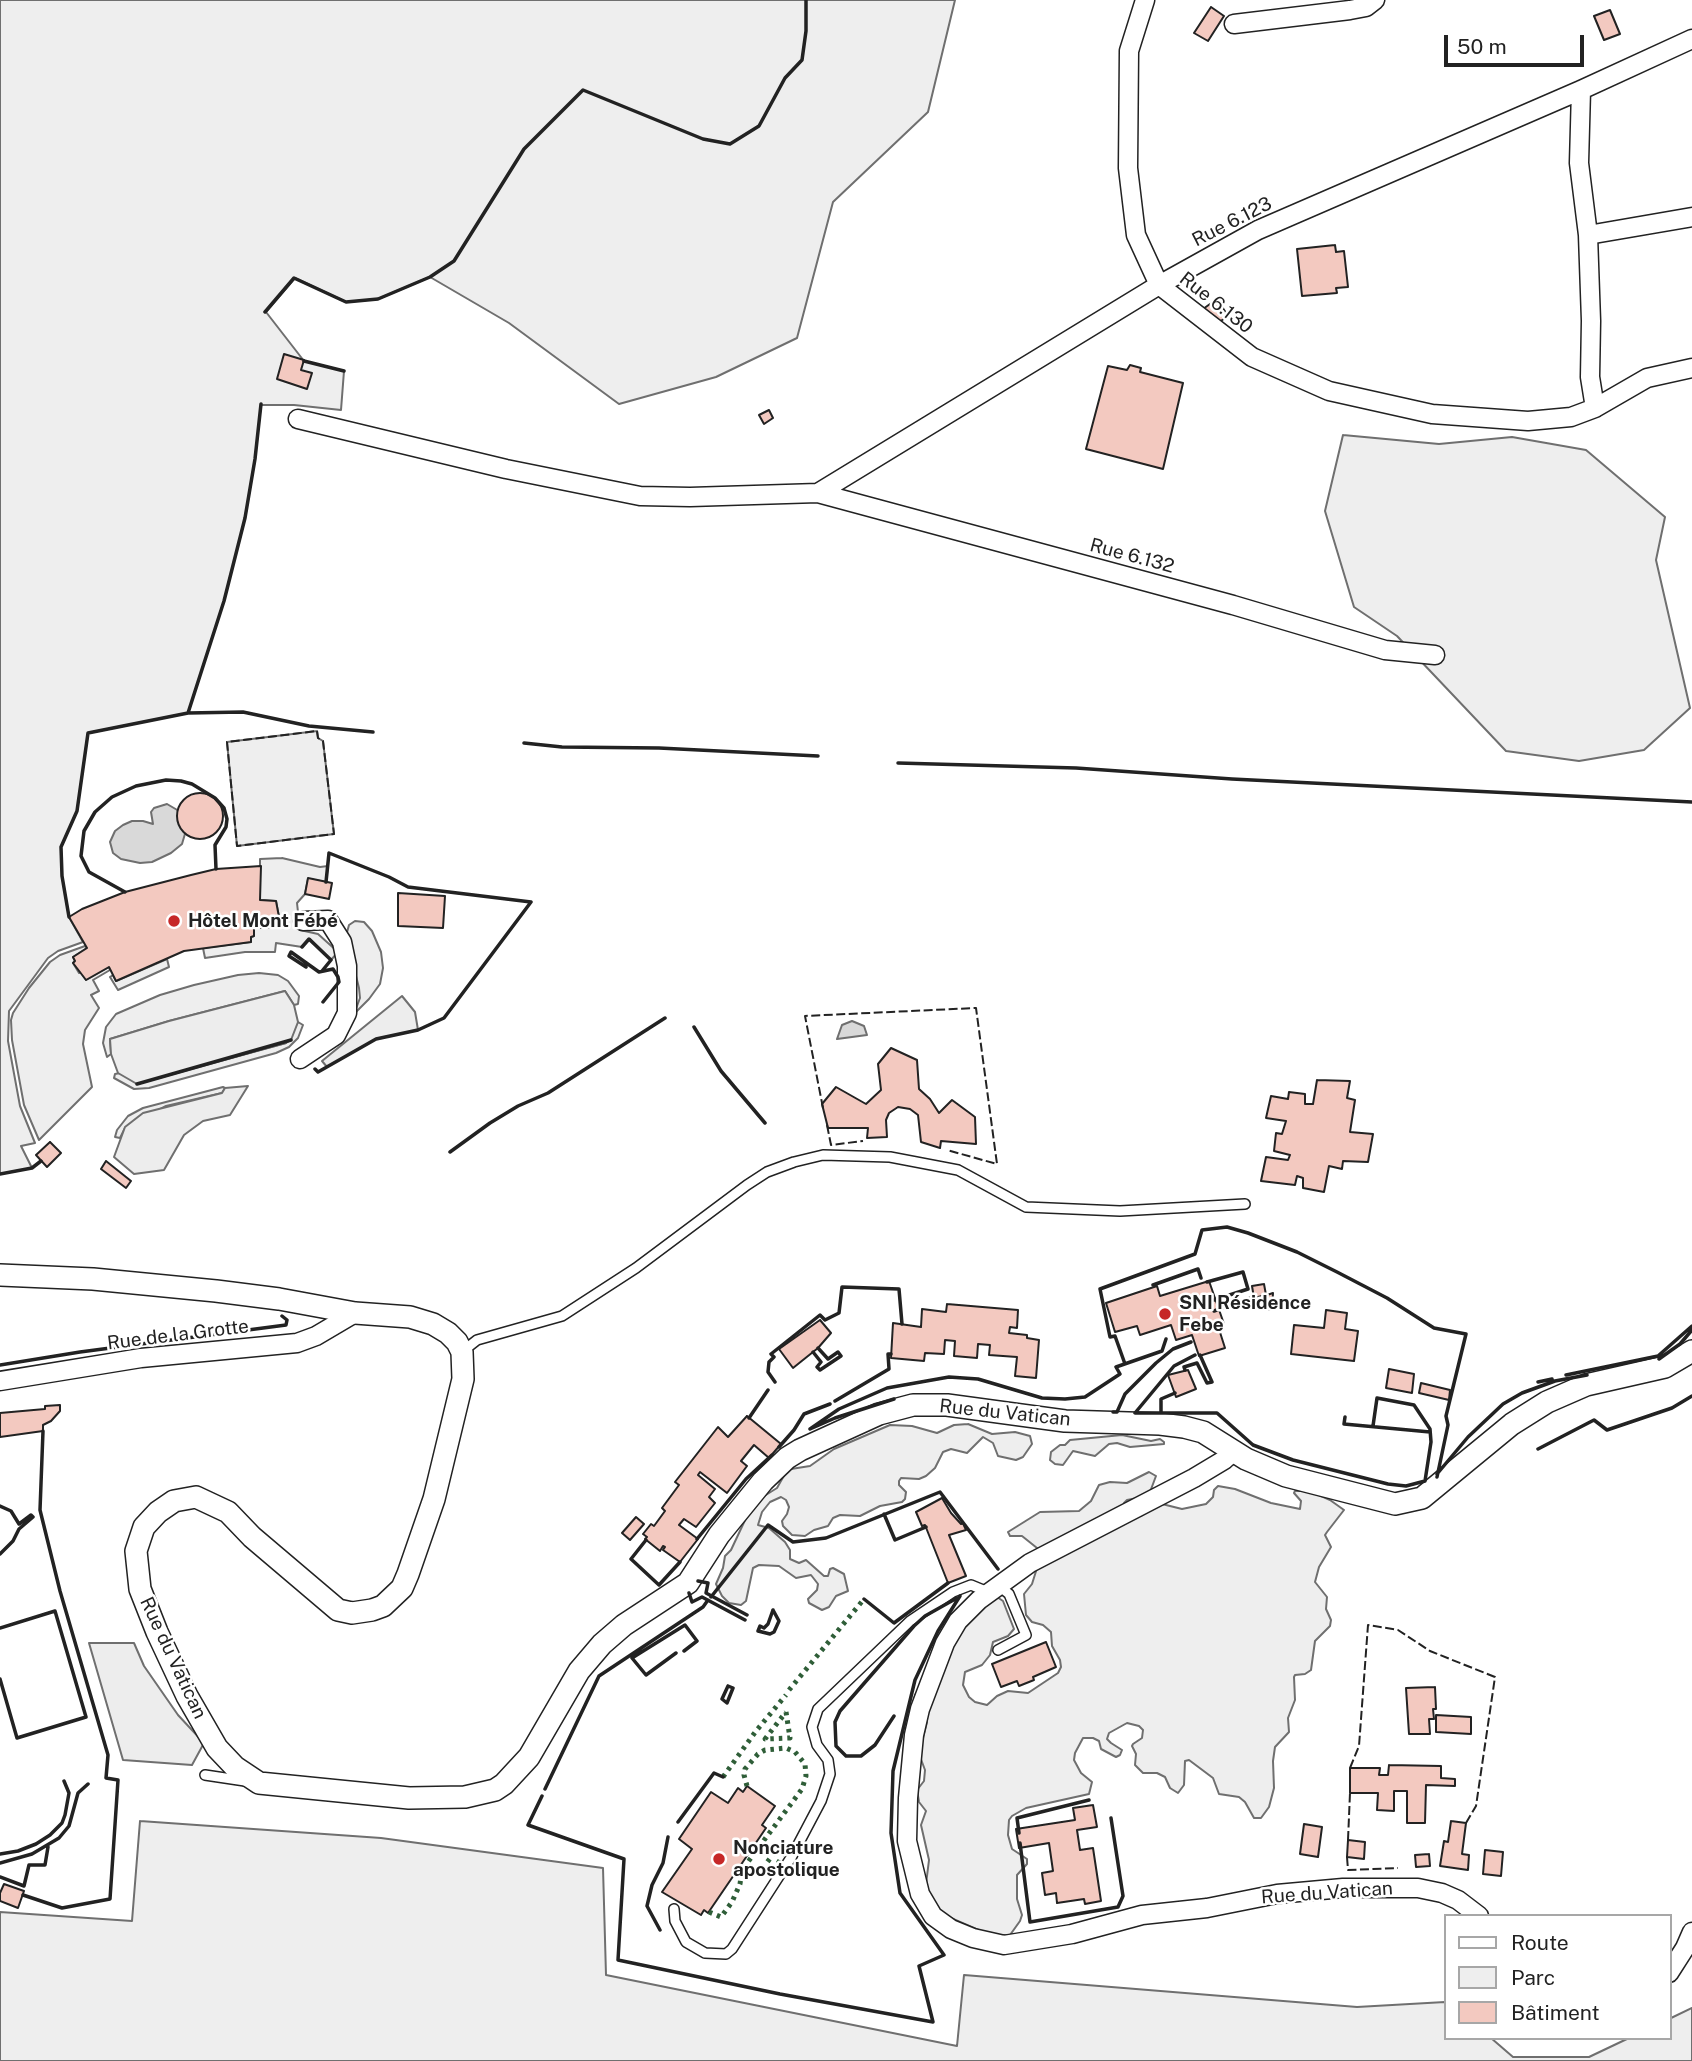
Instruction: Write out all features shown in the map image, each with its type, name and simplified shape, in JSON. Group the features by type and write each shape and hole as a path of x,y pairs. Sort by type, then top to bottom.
{"street":[{"name":"Rue 6.130","path":"1145,0 1129,51 1128,168 1136,235 1160,285 1252,357 1329,391 1432,414 1528,421 1571,417 1595,408 1647,378 1692,368"},
{"path":"1234,24 1350,10 1366,7 1375,0"},
{"name":"Rue 6.123","path":"818,493 1160,285 1258,230 1692,40"},
{"path":"1581,90 1579,163 1588,235 1590,377 1595,408"},
{"path":"1588,235 1692,217"},
{"path":"298,419 506,469 640,496 818,493"},
{"name":"Rue 6.132","path":"818,493 1233,605 1385,650 1435,655"},
{"path":"300,1059 335,1035 346,1013 347,966 342,942 328,920 303,922"},
{"path":"0,1275 93,1279 279,1299 355,1313 410,1317 433,1324 448,1333 457,1342 461,1352"},
{"name":"Rue de la Grotte","path":"0,1381 141,1358 297,1343 316,1336 355,1313"},
{"name":"Rue du Vatican","path":"461,1352 463,1379 434,1499 402,1588 383,1606 352,1613 338,1610 262,1546 228,1512 197,1497 174,1501 158,1512 144,1527 136,1551 140,1589 157,1632 187,1696 218,1748 235,1767 259,1783 409,1798 465,1797 495,1790 529,1757 579,1671 602,1644 624,1625 688,1583 719,1535 763,1481 787,1458 800,1450 880,1414 914,1405 947,1405 1065,1421 1160,1424 1203,1432 1253,1462 1286,1476 1382,1502 1409,1502 1422,1498 1512,1424 1547,1402 1586,1385 1665,1367 1692,1352"},
{"name":"Rue du Vatican","path":"1234,1451 1205,1472 1030,1563 993,1589 958,1620 945,1643 920,1709 912,1760 907,1841 920,1894 933,1916 951,1929 973,1938 1004,1945 1072,1934 1143,1915 1207,1908 1277,1894 1343,1888 1418,1888 1442,1893 1458,1900 1476,1914"},
{"path":"1671,1969 1692,1932"}],"lane":[{"path":"461,1352 485,1337 562,1316 636,1268 767,1172 823,1155 890,1157 958,1170 1026,1207 1120,1211 1245,1203"},
{"path":"674,1909 674,1921 686,1942 705,1953 726,1954 732,1949 792,1856 821,1801 830,1774 828,1760 817,1745 812,1727 818,1709 910,1621 953,1592 971,1586 1009,1594 1026,1635 998,1650"},
{"path":"205,1775 259,1783"}],"green space":[{"path":"0,0 955,0 928,112 833,202 797,338 716,377 619,404 509,323 430,277 378,299 346,302 295,278 266,312 304,361 344,371 341,410 261,405 245,518 224,601 188,713 88,733 77,811 61,847 62,876 69,917 83,942 58,951 48,958 9,1011 8,1041 20,1106 35,1143 21,1146 32,1168 0,1174"},
{"path":"1343,435 1439,444 1512,437 1586,450 1665,517 1656,560 1690,708 1644,750 1579,761 1506,751 1397,636 1354,607 1325,511"},
{"path":"317,731 318,738 323,741 334,834 237,846 227,742"},
{"path":"282,858 320,867 328,866 326,882 308,879 305,894 297,903 300,930 318,934 338,952 331,960 310,939 302,947 276,943 275,952 245,952 205,958 203,948 251,942 254,925 259,924 259,928 279,917 276,901 260,900 260,859"},
{"path":"355,921 364,922 372,931 381,952 383,968 380,984 354,1014 360,998 359,988 346,936 349,925"},
{"path":"85,946 87,948 73,957 73,963 86,980 109,967 110,970 93,980 99,991 91,995 99,1008 85,1030 83,1044 92,1087 39,1140 24,1105 11,1020 29,988 50,962 60,955"},
{"path":"167,959 169,967 118,990 110,977 113,975 116,981"},
{"path":"259,973 278,975 288,981 299,996 298,1004 294,1005 285,991 169,1021 110,1039 111,1054 107,1057 103,1043 106,1027 116,1014 160,995 194,985"},
{"path":"298,1022 303,1025 298,1038 289,1047 276,1053 149,1088 134,1089 114,1078 115,1074 120,1073 137,1083 286,1043"},
{"path":"225,1088 222,1093 166,1106 125,1128 120,1138 115,1137 128,1116 143,1108"},
{"path":"968,1424 992,1434 1015,1432 1030,1436 1032,1444 1023,1457 1016,1460 998,1456 993,1443 983,1437 967,1453 951,1449 943,1452 935,1468 926,1476 919,1479 901,1478 899,1485 906,1492 902,1502 880,1506 860,1516 840,1515 833,1518 828,1526 805,1536 792,1535 783,1526 782,1521 789,1507 781,1497 770,1502 762,1512 758,1525 769,1528 785,1542 790,1550 790,1559 799,1563 806,1560 824,1576 828,1576 833,1568 844,1574 848,1591 836,1596 829,1607 822,1610 809,1603 808,1599 817,1590 818,1584 811,1575 796,1578 779,1566 759,1565 753,1568 746,1601 741,1605 729,1603 722,1596 716,1584 725,1556 731,1550 747,1516 761,1498 777,1488 786,1472 810,1466 834,1449 890,1425 912,1426 937,1433 954,1425"},
{"path":"1122,1435 1151,1441 1160,1439 1164,1444 1130,1447 1117,1443 1109,1444 1095,1456 1073,1451 1063,1465 1050,1460 1051,1452 1070,1440"},
{"path":"1149,1472 1156,1476 1150,1492 1124,1503 1124,1506 1141,1516 1158,1503 1182,1509 1206,1504 1218,1486 1300,1509 1301,1501 1295,1491 1310,1491 1344,1510 1325,1535 1331,1547 1319,1567 1315,1582 1327,1597 1326,1609 1331,1620 1330,1626 1315,1641 1311,1670 1294,1677 1295,1700 1288,1718 1289,1732 1275,1747 1274,1788 1269,1807 1261,1818 1254,1818 1245,1802 1239,1797 1219,1794 1213,1778 1189,1760 1185,1761 1184,1785 1178,1793 1170,1788 1165,1777 1157,1773 1143,1773 1135,1765 1136,1754 1132,1746 1142,1738 1143,1730 1139,1726 1127,1723 1109,1733 1107,1739 1122,1750 1116,1757 1101,1749 1099,1741 1083,1738 1074,1760 1081,1773 1092,1782 1089,1794 1026,1808 1009,1820 1008,1835 1012,1849 1027,1859 1027,1864 1017,1875 1017,1899 1022,1915 1010,1935 990,1935 944,1915 933,1904 926,1884 929,1860 921,1825 926,1811 919,1802 917,1790 924,1781 925,1770 919,1754 927,1722 914,1701 915,1695 962,1623 997,1597 1003,1601 1014,1629 1008,1636 993,1642 990,1655 982,1665 965,1672 963,1685 969,1697 975,1702 987,1705 1008,1691 1028,1693 1058,1673 1060,1660 1052,1646 1051,1632 1043,1625 1032,1622 1026,1615 1024,1594 1032,1584 1042,1552 1022,1536 1010,1536 1008,1532 1040,1512 1079,1511 1091,1501 1099,1485 1110,1482 1127,1483"},
{"path":"140,1821 381,1838 603,1868 606,1975 957,2046 964,1975 1357,2007 1444,2002 1444,2040 1493,2040 1513,2057 1589,2057 1625,2040 1671,2040 1671,2018 1692,2008 1692,2061 0,2061 0,1912 132,1921"}],"shaded area":[{"path":"167,804 186,819 187,827 182,844 152,862 140,863 121,859 113,853 110,842 115,831 132,821 153,824 151,812 154,808"},
{"path":"285,991 294,1005 298,1022 291,1040 286,1043 137,1084 118,1073 111,1054 110,1039"},
{"path":"402,996 415,1012 418,1030 376,1039 327,1067 322,1061"},
{"path":"852,1021 864,1026 867,1035 837,1039 842,1025"},
{"path":"248,1086 230,1115 203,1121 184,1135 164,1170 134,1174 114,1157 125,1127 143,1113 222,1093 225,1088"},
{"path":"89,1643 134,1643 144,1666 178,1715 204,1743 192,1765 123,1760"}],"building":[{"path":"1211,7 1224,16 1208,41 1194,33"},
{"path":"1610,10 1620,34 1604,40 1594,16"},
{"path":"1335,245 1336,252 1344,251 1348,287 1336,288 1337,293 1302,296 1297,249"},
{"path":"1217,299 1228,316 1215,325 1203,309"},
{"path":"284,354 304,360 301,370 312,373 307,389 277,379"},
{"path":"1130,365 1141,368 1140,372 1183,383 1163,469 1086,449 1108,366 1127,370"},
{"path":"769,410 773,418 764,424 759,415"},
{"path":"200,793 216,800 223,816 216,832 200,839 184,832 177,816 184,800"},
{"name":"Hôtel Mont Fébé","path":"261,866 260,900 276,901 279,917 277,927 259,928 259,924 254,925 251,942 184,951 116,981 109,967 86,980 73,963 73,957 87,948 69,917 82,909 125,892 191,875 216,869"},
{"path":"308,878 332,883 329,899 305,894"},
{"path":"398,893 445,896 443,928 398,926"},
{"path":"891,1048 917,1060 919,1089 939,1113 952,1100 975,1117 976,1144 941,1141 940,1148 921,1142 918,1115 910,1109 898,1107 889,1113 886,1120 887,1137 867,1138 868,1128 828,1128 822,1104 836,1087 866,1104 881,1090 878,1064"},
{"path":"1317,1080 1350,1081 1347,1098 1355,1100 1350,1132 1373,1134 1368,1162 1343,1161 1342,1169 1329,1166 1324,1192 1303,1188 1303,1178 1297,1176 1295,1185 1261,1181 1266,1157 1288,1160 1290,1155 1274,1151 1276,1133 1282,1134 1286,1121 1266,1118 1271,1096 1288,1099 1289,1092 1305,1094 1305,1104 1313,1104"},
{"path":"50,1142 61,1153 47,1167 36,1155"},
{"path":"106,1161 131,1181 126,1188 101,1169"},
{"name":"SNI Résidence Febe","path":"1209,1281 1224,1324 1218,1326 1225,1348 1199,1356 1192,1335 1176,1340 1171,1325 1140,1335 1137,1326 1115,1332 1106,1303 1157,1286 1160,1296"},
{"path":"1264,1284 1266,1295 1254,1298 1252,1286"},
{"path":"1273,1293 1272,1309 1261,1310 1258,1298"},
{"path":"947,1304 1018,1310 1017,1328 1010,1327 1009,1333 1027,1335 1027,1338 1039,1340 1036,1378 1015,1376 1017,1357 989,1355 990,1345 978,1344 977,1358 954,1356 955,1341 945,1340 944,1354 925,1353 924,1361 891,1358 893,1323 921,1327 922,1309 946,1312"},
{"path":"1326,1310 1347,1313 1345,1329 1358,1331 1354,1361 1291,1354 1294,1325 1324,1328"},
{"path":"820,1320 831,1333 818,1348 793,1368 779,1349"},
{"path":"1389,1369 1414,1374 1412,1393 1386,1388"},
{"path":"1188,1370 1196,1389 1176,1397 1168,1375"},
{"path":"1421,1383 1450,1390 1449,1400 1419,1393"},
{"path":"60,1405 60,1411 43,1425 43,1431 0,1437 0,1413"},
{"path":"747,1416 781,1444 769,1458 754,1445 741,1461 747,1466 727,1493 700,1472 698,1475 715,1489 709,1497 715,1503 696,1527 684,1519 679,1525 698,1539 680,1562 663,1550 665,1547 660,1551 645,1539 647,1537 643,1534 651,1524 654,1526 665,1511 662,1508 679,1485 675,1482 718,1427 728,1437"},
{"path":"942,1498 966,1530 949,1535 966,1576 948,1583 925,1525 922,1526 916,1512"},
{"path":"636,1517 644,1524 630,1540 622,1533"},
{"path":"1046,1642 1056,1667 1019,1686 1017,1681 1001,1687 992,1664"},
{"path":"1435,1687 1436,1709 1433,1709 1434,1719 1429,1719 1430,1734 1409,1734 1406,1688"},
{"path":"1436,1715 1471,1717 1471,1734 1436,1732"},
{"path":"1389,1765 1441,1766 1441,1778 1455,1779 1455,1786 1426,1785 1425,1823 1407,1823 1407,1791 1394,1791 1394,1811 1377,1810 1378,1793 1350,1793 1350,1768 1380,1768 1379,1775 1388,1775"},
{"path":"747,1786 775,1806 762,1825 766,1828 708,1913 704,1910 701,1915 662,1892 692,1849 679,1839 711,1792 728,1803 738,1788 743,1792"},
{"path":"1093,1805 1097,1827 1077,1830 1080,1850 1093,1848 1101,1901 1085,1904 1084,1899 1057,1903 1056,1893 1045,1895 1042,1873 1053,1871 1049,1843 1019,1848 1016,1829 1075,1820 1073,1808"},
{"path":"1451,1821 1466,1823 1462,1854 1469,1855 1468,1870 1440,1866"},
{"path":"1304,1824 1322,1827 1318,1857 1300,1854"},
{"path":"1348,1840 1365,1842 1364,1859 1347,1857"},
{"path":"1485,1850 1503,1852 1501,1876 1483,1874"},
{"path":"1429,1854 1430,1866 1416,1867 1415,1855"},
{"path":"4,1884 24,1891 18,1908 0,1901"}],"hedge":[{"path":"789,1690 864,1599"},
{"path":"723,1777 786,1695"},
{"path":"786,1712 790,1738 765,1739 786,1712"},
{"path":"709,1912 721,1917 732,1902 740,1884 742,1870 802,1789 806,1776 805,1764 795,1752 786,1748 765,1750 745,1769 747,1786"},
{"path":"779,1846 783,1852 780,1860 775,1869 765,1873 763,1868 779,1846"}],"fence":[{"path":"317,731 318,738 323,741 334,834 237,846 227,742 317,731"},
{"path":"823,1108 805,1016 976,1008 997,1164 947,1150"},
{"path":"827,1125 831,1145 863,1141"},
{"path":"1350,1768 1359,1746 1368,1625 1398,1630 1430,1651 1495,1677 1476,1806 1466,1823"},
{"path":"1348,1840 1350,1793"},
{"path":"1347,1857 1348,1870 1398,1868"}],"wall":[{"path":"265,312 294,278 346,302 378,299 430,277 454,261 524,149 583,90 703,139 730,144 759,126 785,78 802,60 806,0"},
{"path":"304,361 344,371"},
{"path":"188,713 224,601 245,518 261,404"},
{"path":"69,917 62,876 61,847 77,811 88,733 188,713 243,712 309,726 373,732"},
{"path":"524,743 562,747 659,748 818,756"},
{"path":"898,763 1076,768 1232,779 1692,802"},
{"path":"125,892 89,872 81,856 84,831 95,812 112,797 136,786 166,780 181,781 192,784 215,798 224,808 227,819 226,827 215,845 216,869"},
{"path":"315,1069 318,1072 376,1039 418,1030 444,1018 531,902 408,887 329,853 326,882"},
{"path":"302,947 309,939 331,960 322,971"},
{"path":"306,967 289,956 291,952 319,972 333,969 338,977 339,982 323,1002"},
{"path":"450,1152 490,1123 518,1106 548,1093 665,1018"},
{"path":"694,1027 721,1071 765,1123"},
{"path":"137,1084 291,1040"},
{"path":"0,1174 32,1168 41,1161"},
{"path":"1125,1364 1115,1336 1110,1337 1100,1289 1195,1254 1202,1230 1227,1227 1248,1233 1297,1252 1337,1272 1387,1298 1434,1328 1466,1334 1446,1416 1448,1425 1437,1477"},
{"path":"1153,1285 1198,1269 1201,1278"},
{"path":"1207,1282 1243,1272 1248,1289 1214,1300"},
{"path":"775,1382 768,1372 769,1362 774,1357 771,1354 820,1315 825,1320 839,1313 842,1287 899,1289 902,1324"},
{"path":"1214,1311 1251,1298"},
{"path":"0,1365 286,1325 287,1320 282,1316"},
{"path":"1566,1375 1658,1356 1692,1326"},
{"path":"1659,1359 1680,1344 1692,1330"},
{"path":"894,1399 810,1429 839,1409 887,1388 949,1377 978,1379 1042,1398 1085,1397 1120,1374 1116,1367 1162,1351 1166,1339"},
{"path":"1113,1412 1117,1412 1125,1394 1156,1363 1173,1349 1191,1342"},
{"path":"813,1352 821,1362 817,1367 820,1370 841,1356 838,1352 828,1359 818,1348"},
{"path":"835,1401 889,1369 888,1354 891,1354"},
{"path":"1195,1355 1174,1366 1135,1413 1217,1413 1253,1445 1293,1460 1388,1484 1406,1486 1425,1481 1431,1442 1430,1429 1414,1405 1377,1398 1373,1426"},
{"path":"1200,1355 1212,1382 1207,1383"},
{"path":"1185,1370 1184,1367 1197,1363 1207,1383"},
{"path":"1437,1474 1468,1437 1503,1404 1522,1393 1555,1381 1587,1375"},
{"path":"1538,1382 1552,1379"},
{"path":"749,1418 768,1390"},
{"path":"1161,1413 1161,1399 1175,1393"},
{"path":"1538,1449 1594,1420 1607,1430 1672,1408 1692,1396"},
{"path":"779,1447 804,1414 830,1404"},
{"path":"1345,1417 1344,1424 1430,1432"},
{"path":"23,1895 62,1908 110,1899 118,1780 106,1778 108,1755 60,1591 40,1510 43,1431"},
{"path":"697,1539 746,1479 772,1455"},
{"path":"711,1597 768,1525 793,1542 826,1538 940,1492 998,1569"},
{"path":"0,1506 11,1511 19,1524 31,1515 33,1517 19,1529 13,1541 0,1554"},
{"path":"884,1514 895,1540 926,1527"},
{"path":"646,1540 631,1559 659,1585 680,1562"},
{"path":"698,1581 708,1583 706,1593 747,1615"},
{"path":"864,1599 894,1623 948,1583"},
{"path":"689,1593 692,1602 702,1597 745,1620"},
{"path":"542,1796 528,1825 624,1859 618,1960 933,2022 919,1966 944,1955 900,1893 891,1833 893,1771 915,1680 938,1631 960,1596"},
{"path":"894,1716 875,1745 861,1756 846,1756 836,1746 835,1722 840,1711 914,1626 925,1616 957,1598"},
{"path":"545,1789 599,1676 703,1607 708,1600"},
{"path":"758,1631 770,1634 774,1632 779,1621 773,1610"},
{"path":"758,1631 760,1626 764,1628 768,1624 773,1610"},
{"path":"0,1628 55,1611 86,1717 17,1738 0,1679"},
{"path":"676,1653 646,1675 632,1658 685,1625 697,1641 684,1651"},
{"path":"728,1686 733,1688 727,1703 722,1699 728,1686"},
{"path":"678,1822 714,1773 723,1777"},
{"path":"0,1854 36,1844 62,1823 69,1793 64,1781"},
{"path":"0,1863 32,1854 59,1838 69,1826 78,1793 88,1784"},
{"path":"1019,1833 1017,1818 1089,1800"},
{"path":"1020,1843 1030,1922 1118,1907 1123,1896 1111,1818"},
{"path":"660,1930 647,1906 652,1885 663,1863 668,1837"},
{"path":"0,1877 24,1886 29,1865 45,1865 48,1847"}],"place":[{"name":"Hôtel Mont Fébé","path":"174,921"},
{"name":"SNI Résidence Febe","path":"1165,1314"},
{"name":"Nonciature apostolique","path":"719,1859"}]}
